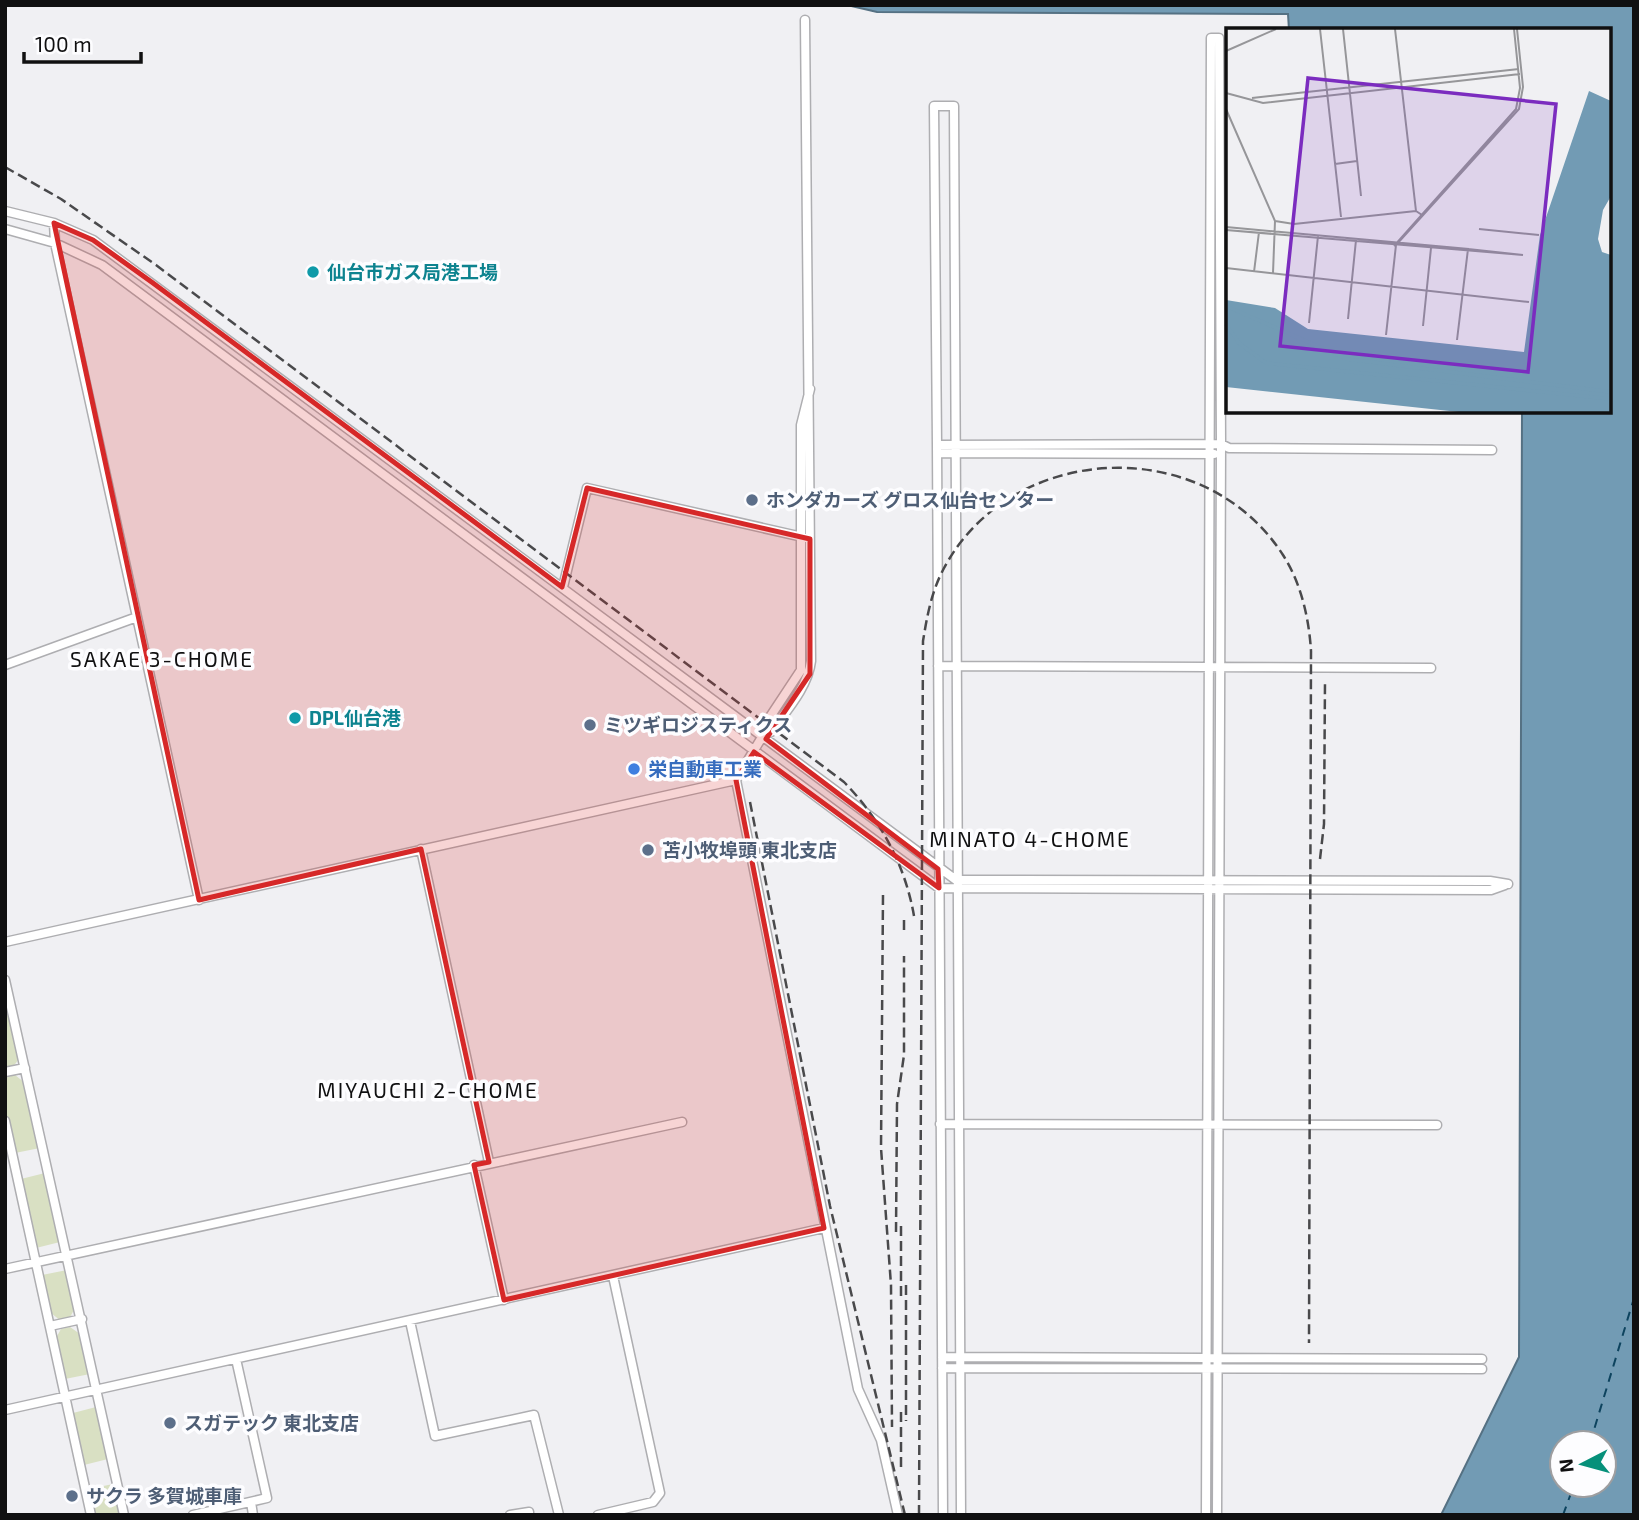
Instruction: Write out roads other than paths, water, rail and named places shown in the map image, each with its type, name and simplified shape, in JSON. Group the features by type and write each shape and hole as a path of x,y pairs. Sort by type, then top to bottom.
{"street":[{"path":"805,20 810,388 801,670 766,723 762,737 736,780 858,1389 881,1440 898,1515"},
{"path":"1206,1515 1208,1363 1214,1124 1219,891 1214,668 1211,454 1210,38 1219,38 1225,446 1220,454 1214,668 1208,881 1214,1124 1217,1515"},
{"path":"943,1515 934,106 954,106 961,1515"},
{"path":"5,211 54,223 93,240 563,587 957,884 1208,891 1491,890 1507,884 1490,881 1219,880 957,884 939,888 102,265 55,243 5,229"},
{"path":"54,223 55,243 200,900"},
{"path":"937,449 1211,444 1492,450"},
{"path":"954,449 1220,454"},
{"path":"391,481 400,468"},
{"path":"563,587 587,488 806,537"},
{"path":"5,666 137,617"},
{"path":"938,666 1431,668"},
{"path":"5,942 736,780"},
{"path":"421,849 489,1162"},
{"path":"5,980 124,1515"},
{"path":"5,1072 25,1068"},
{"path":"5,1121 91,1515"},
{"path":"5,1269 474,1165 682,1122"},
{"path":"940,1124 1437,1125"},
{"path":"474,1165 505,1300"},
{"path":"5,1410 824,1228"},
{"path":"598,1515 653,1502 660,1493 613,1276"},
{"path":"50,1326 82,1320"},
{"path":"410,1321 435,1436 534,1415 559,1515"},
{"path":"942,1357 1208,1363"},
{"path":"194,1515 267,1498 236,1359"},
{"path":"942,1368 1482,1359"},
{"path":"1217,1363 1482,1369"},
{"path":"250,1502 253,1515"},
{"path":"510,1515 529,1512 529,1515"}],"water":[{"path":"847,5 1634,5 1634,1515 1441,1515 1519,1357 1522,413 1611,413 1611,28 1289,28 1288,14 877,12"}],"railway":[{"path":"5,167 61,199 156,265 844,782 869,811 889,843 904,878 914,916"},
{"path":"919,1515 923,641 930,605 943,570 974,527 1013,496 1059,476 1108,468 1158,472 1206,487 1248,515 1283,555 1295,577 1303,601 1311,651 1309,1343"},
{"path":"1320,859 1324,824 1325,681"},
{"path":"750,802 830,1206 905,1515"},
{"path":"883,895 881,1148 891,1285 892,1427"},
{"path":"904,920 904,930"},
{"path":"896,1232 897,1104 904,1055 904,956"},
{"path":"901,1222 901,1296"},
{"path":"906,1285 906,1421"},
{"path":"901,1411 901,1467"}],"place":[{"name":"仙台市ガス局港工場","path":"313,272"},
{"name":"ホンダカーズ グロス仙台センター","path":"752,500"},
{"name":"DPL仙台港","path":"295,718"},
{"name":"ミツギロジスティクス","path":"590,725"},
{"name":"栄自動車工業","path":"634,769"},
{"name":"苫小牧埠頭 東北支店","path":"648,850"},
{"name":"スガテック 東北支店","path":"170,1423"},
{"name":"サクラ 多賀城車庫","path":"72,1496"}],"district":[{"name":"SAKAE 3-CHOME","path":"162,660"},
{"name":"MINATO 4-CHOME","path":"1030,840"},
{"name":"MIYAUCHI 2-CHOME","path":"428,1091"}]}
